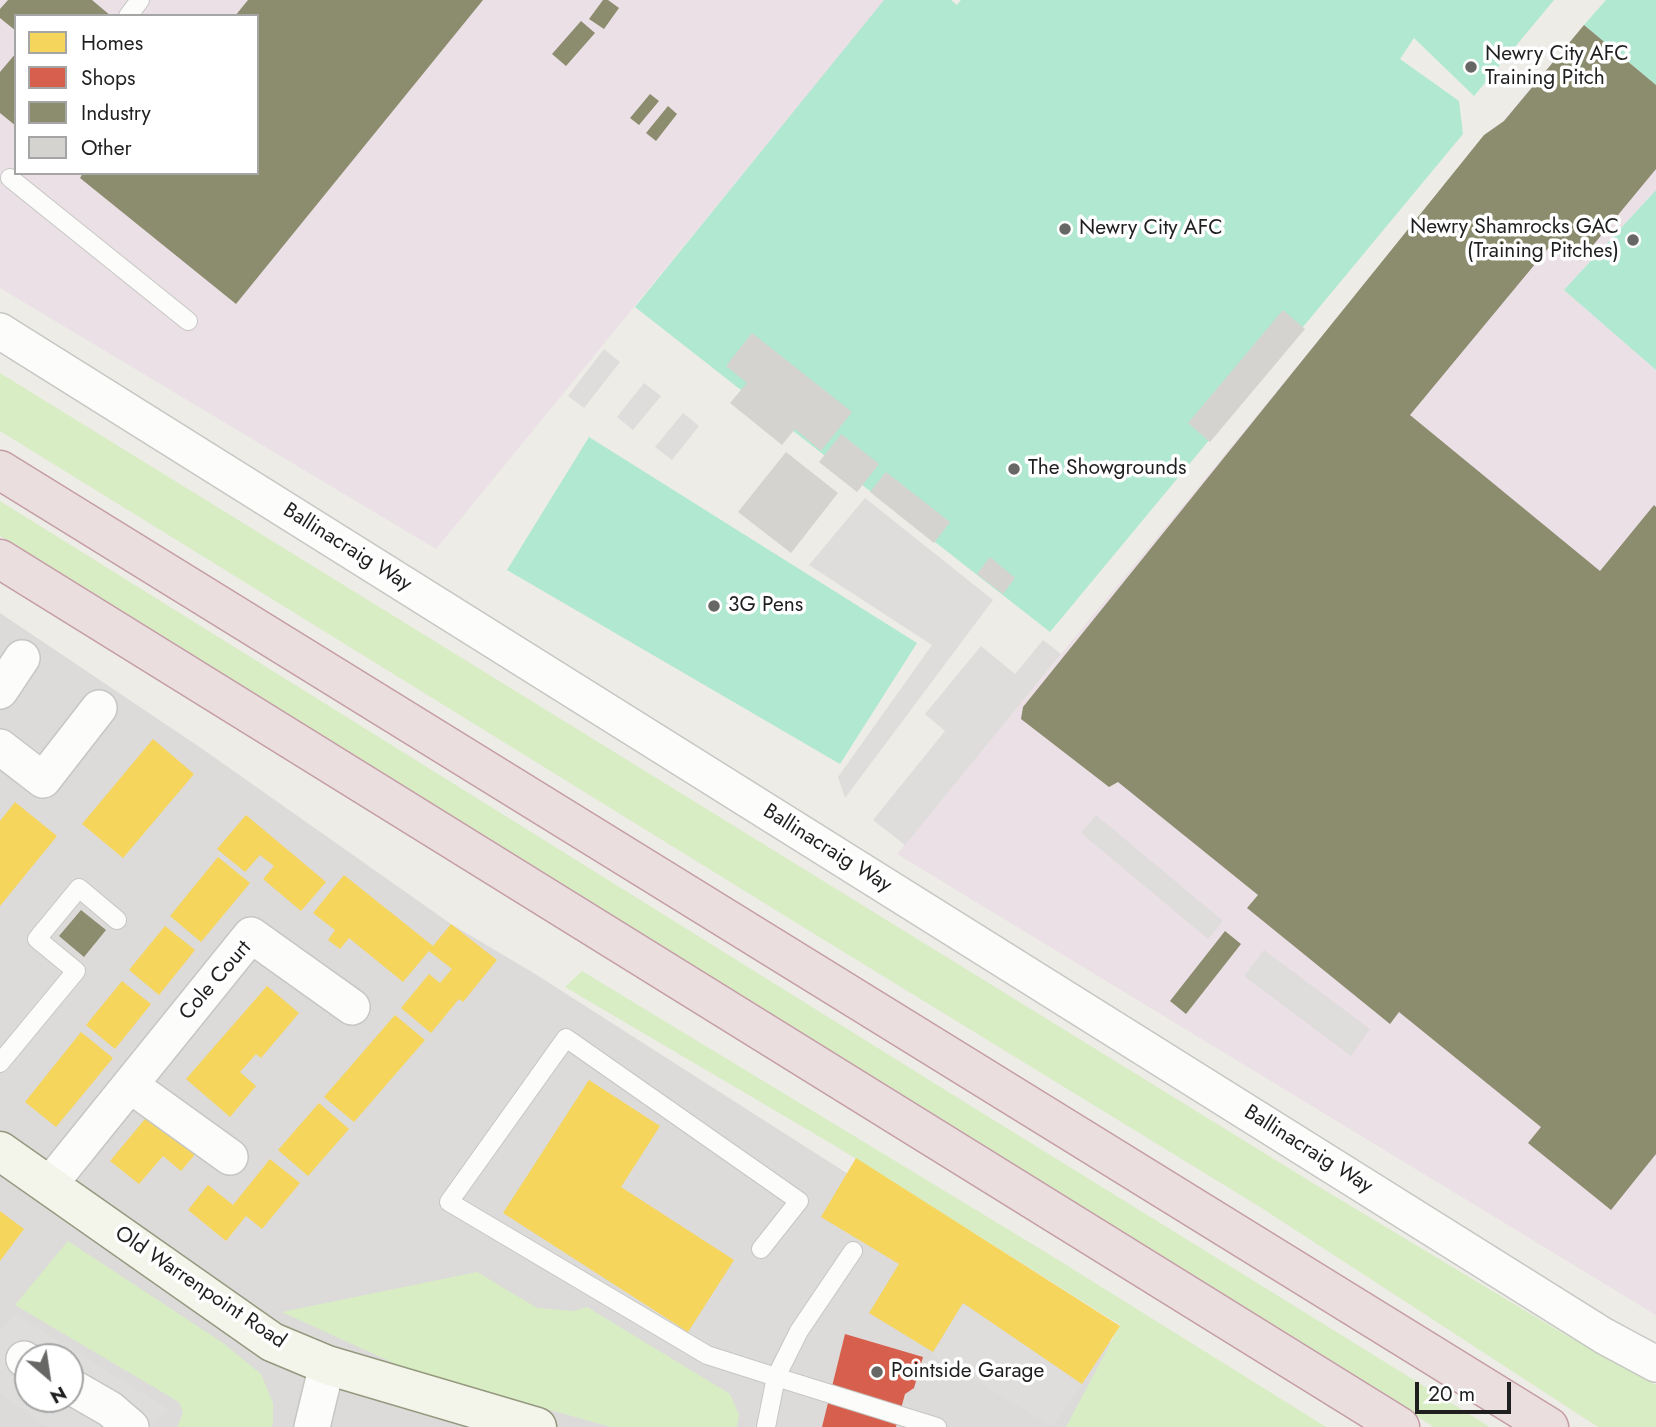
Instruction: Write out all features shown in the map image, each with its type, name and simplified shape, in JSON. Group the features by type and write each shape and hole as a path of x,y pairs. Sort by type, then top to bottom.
{"highway":[{"path":"0,470 1549,1427"},
{"path":"0,559 1400,1427"}],"street":[{"name":"Ballinacraig Way","path":"0,331 1604,1336 1656,1364"},
{"path":"0,691 22,658"},
{"path":"0,747 43,780 99,708"},
{"name":"Cole Court","path":"49,1185 251,935 352,1007"},
{"path":"130,1085 230,1157"},
{"name":"Old Warrenpoint Road","path":"0,1151 272,1342 327,1365 537,1427"},
{"path":"312,1427 327,1365"},
{"path":"84,1394 110,1409 131,1427"}],"lane":[{"path":"8,179 188,321"},
{"path":"0,1063 76,971 37,939 79,888 117,920"},
{"path":"761,1249 799,1201 566,1038 449,1202 707,1355 937,1427"},
{"path":"766,1427 776,1377 799,1331 853,1251"}],"shaded area":[{"path":"0,0 885,0 436,549 0,288"},
{"path":"1584,25 1656,85 1656,190 1564,290 1656,370 1656,1315 897,854 1336,319"},
{"path":"604,349 620,362 584,408 568,396"},
{"path":"644,383 661,396 633,430 617,417"},
{"path":"683,413 699,426 672,460 655,447"},
{"path":"865,498 993,600 845,798 838,777 932,645 809,565"},
{"path":"0,613 201,748 451,924 532,972 1244,1427 0,1427"},
{"path":"1043,640 1061,654 905,845 873,820 945,731 925,714 981,646 1015,674"},
{"path":"1096,815 1223,921 1208,939 1081,833"},
{"path":"1264,950 1370,1029 1351,1056 1244,976"},
{"path":"963,1303 1082,1384 1053,1427 932,1355"},
{"path":"15,1314 62,1343 14,1343 14,1404 0,1394 0,1331"},
{"path":"84,1357 170,1410 145,1427 47,1427 27,1413 84,1413"}],"green space":[{"name":"The Showgrounds","path":"884,0 951,0 957,5 961,0 1554,0 1474,96 1414,38 1400,59 1459,101 1463,134 1050,632 635,307"},
{"path":"1606,0 1656,0 1656,85 1584,25"},
{"name":"Newry Shamrocks GAC (Training Pitches)","path":"1656,190 1656,370 1564,290"},
{"path":"0,373 1316,1185 1564,1334 1656,1385 1656,1427 1598,1427 1260,1207 0,431"},
{"name":"3G Pens","path":"589,437 917,643 840,764 507,570"},
{"path":"0,501 1490,1427 1434,1427 0,536"},
{"path":"582,971 1047,1253 1326,1427 1066,1427 1120,1325 842,1150 565,987"},
{"path":"68,1241 223,1343 261,1374 273,1403 271,1427 177,1427 183,1413 179,1402 84,1346 84,1343 79,1343 15,1305"},
{"path":"477,1272 537,1308 574,1311 587,1307 730,1394 739,1415 737,1427 611,1427 411,1371 282,1312"}],"building: Homes":[{"path":"153,739 194,774 123,858 82,824"},
{"path":"15,802 57,836 0,906 0,821"},
{"path":"246,815 326,882 301,911 263,879 274,866 260,855 245,872 217,849"},
{"path":"218,857 250,883 201,942 170,916"},
{"path":"344,875 433,946 451,924 497,960 463,1002 459,999 431,1033 401,1008 429,974 440,983 452,969 429,951 403,982 349,938 340,949 328,940 335,930 313,913"},
{"path":"165,926 195,950 159,995 129,970"},
{"path":"122,981 151,1004 115,1049 86,1025"},
{"path":"267,986 299,1013 261,1058 256,1054 240,1072 256,1086 230,1117 186,1079"},
{"path":"395,1015 425,1040 354,1122 324,1097"},
{"path":"81,1032 113,1058 56,1127 25,1102"},
{"path":"589,1080 660,1126 621,1187 734,1260 688,1332 503,1213"},
{"path":"319,1103 349,1129 308,1176 278,1150"},
{"path":"150,1113 197,1152 181,1171 163,1156 139,1184 110,1161"},
{"path":"856,1158 1120,1326 1082,1384 963,1303 933,1352 869,1313 899,1264 821,1217"},
{"path":"270,1159 300,1183 262,1229 246,1216 226,1241 188,1210 208,1185 233,1205"},
{"path":"0,1211 24,1229 0,1261"}],"building: Shops":[{"name":"Pointside Garage","path":"845,1334 923,1357 914,1388 905,1394 896,1427 822,1427"}],"building: Industry":[{"path":"8,0 92,0 109,14 14,14 14,29 0,18 0,9"},
{"path":"248,0 483,0 236,304 80,178 82,175 259,175 259,14 237,14"},
{"path":"603,0 608,0 619,8 604,29 589,19"},
{"path":"581,21 595,33 566,66 552,54"},
{"path":"1584,25 1656,85 1656,169 1580,261 1555,240 1410,415 1600,571 1654,505 1656,507 1656,1154 1611,1210 1528,1143 1541,1127 1399,1012 1390,1024 1247,908 1258,895 1118,782 1109,787 1021,719 1023,707 1484,135 1504,121"},
{"path":"14,55 14,124 0,113 0,72"},
{"path":"650,94 659,101 639,125 630,118"},
{"path":"668,106 677,114 656,141 646,133"},
{"path":"81,910 106,930 84,957 59,936"},
{"path":"1225,931 1241,944 1186,1014 1170,1001"}],"building: Other":[{"path":"1283,310 1305,329 1210,442 1188,423"},
{"path":"752,333 852,412 821,451 795,429 782,445 730,403 747,383 726,366"},
{"path":"841,434 879,464 857,492 819,462"},
{"path":"786,452 838,493 791,553 738,512"},
{"path":"886,472 950,522 934,543 870,492"},
{"path":"990,557 1015,578 1003,594 977,574"}],"place":[{"name":"Newry City AFC Training Pitch","path":"1471,67"},
{"name":"Newry City AFC","path":"1065,229"},
{"name":"Newry Shamrocks GAC (Training Pitches)","path":"1633,240"},
{"name":"The Showgrounds","path":"1014,469"},
{"name":"3G Pens","path":"714,606"},
{"name":"Pointside Garage","path":"877,1372"}]}
